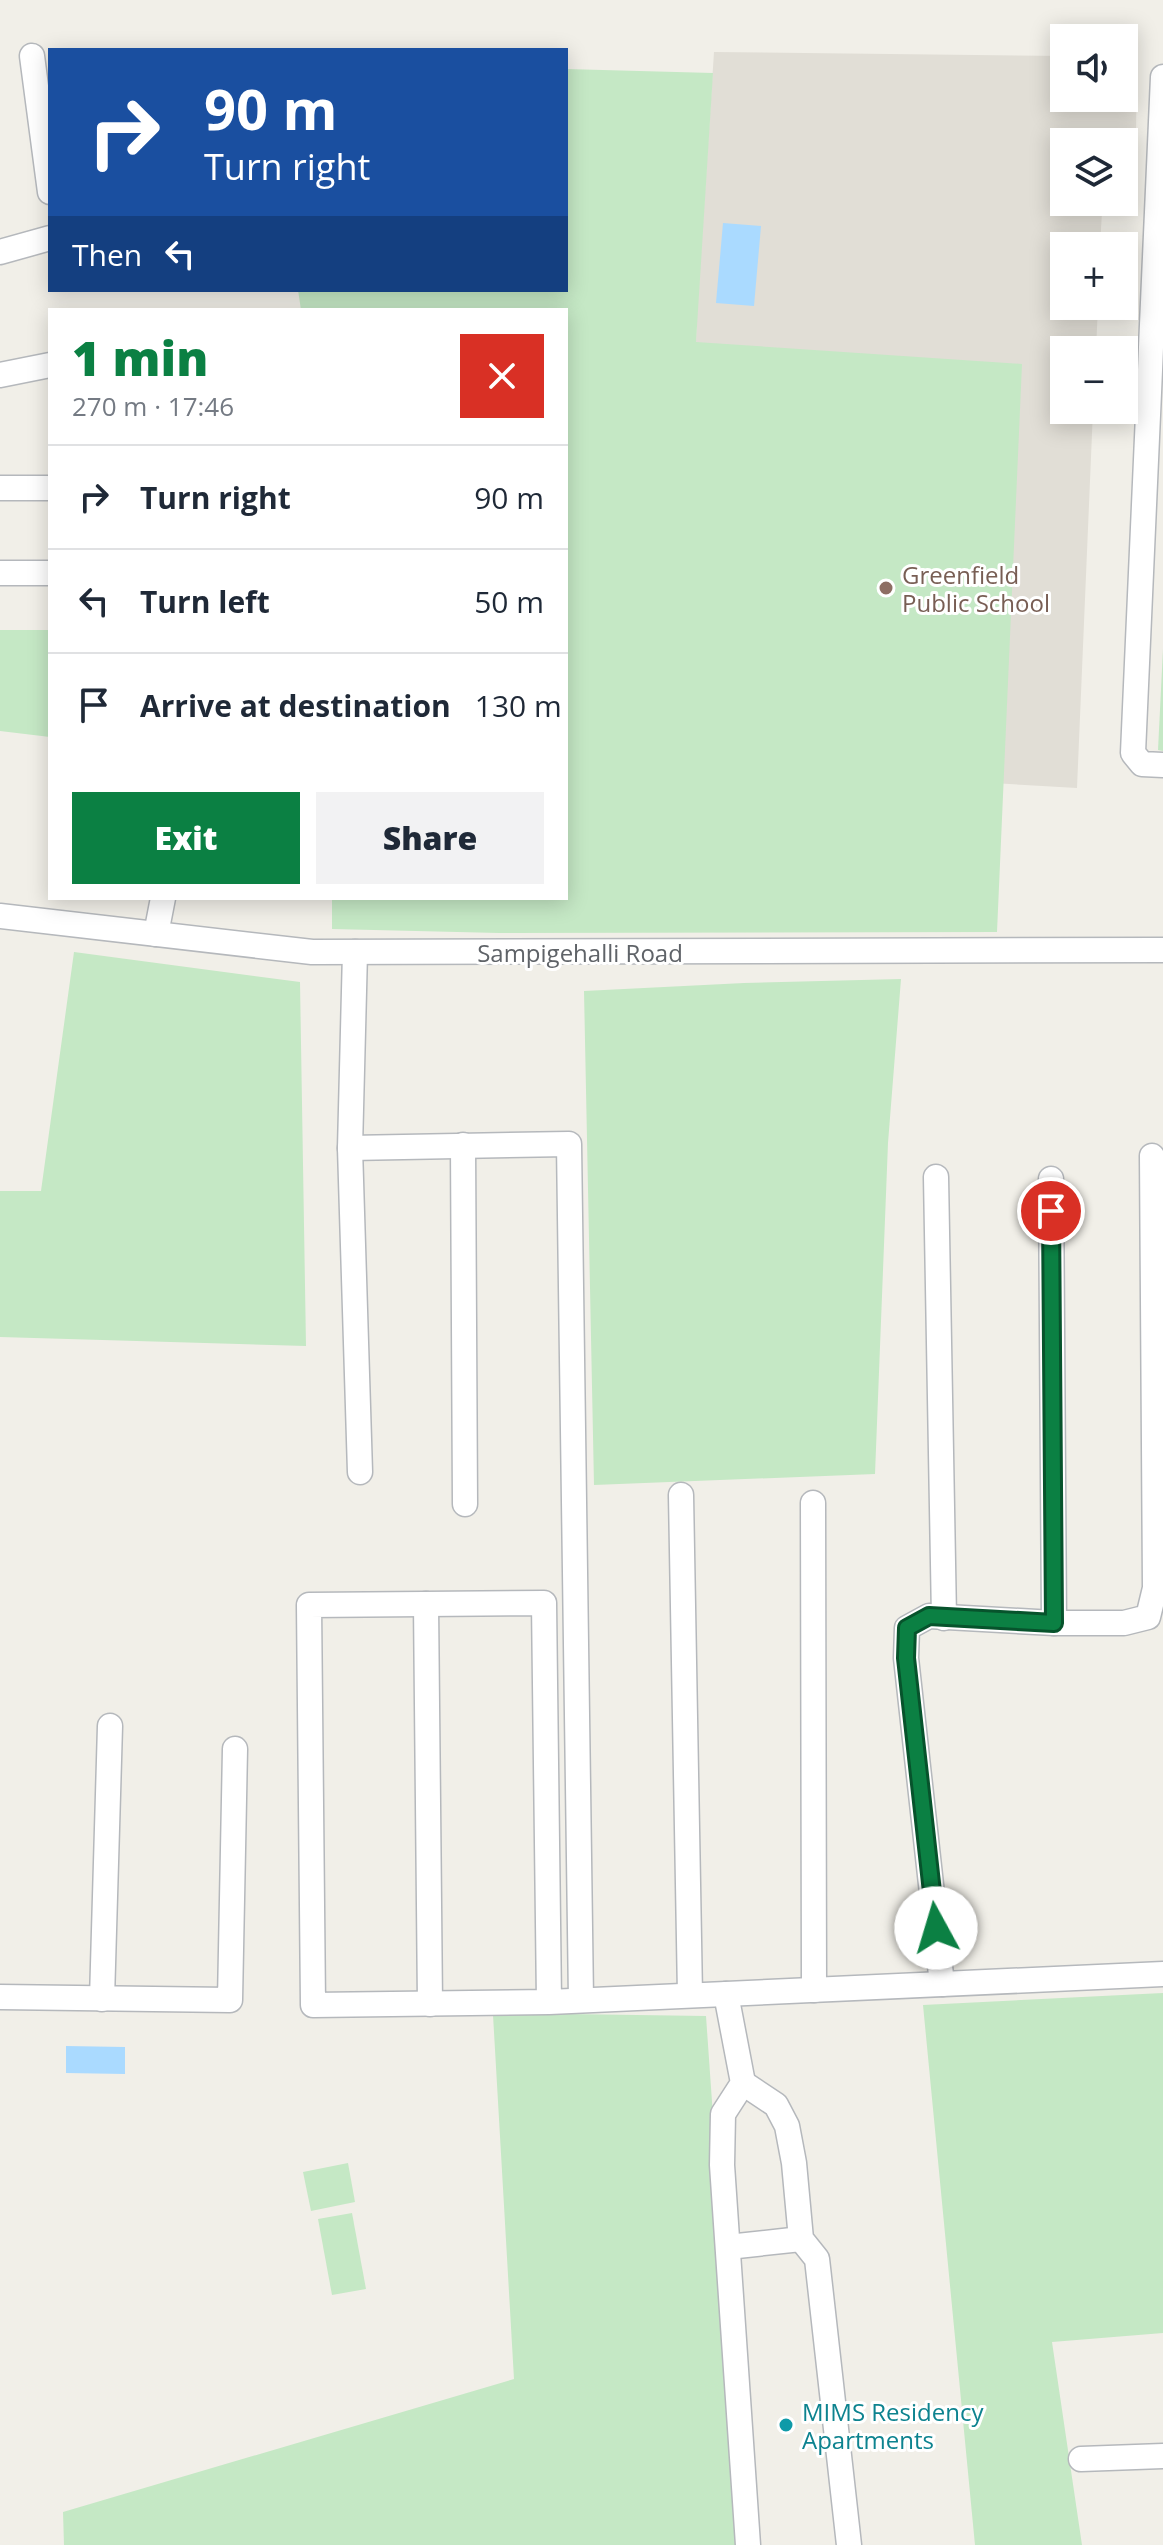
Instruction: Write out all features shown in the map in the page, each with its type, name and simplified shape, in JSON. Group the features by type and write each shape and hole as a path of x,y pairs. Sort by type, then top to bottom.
{"street":[{"path":"32,56 48,177"},
{"path":"1163,77 1133,753 1142,764 1163,765"},
{"path":"1,245 48,238"},
{"path":"0,375 48,365"},
{"path":"0,488 48,488"},
{"path":"0,573 48,573"},
{"path":"156,934 163,900"},
{"name":"Sampigehalli Road","path":"0,916 312,952 1163,950"},
{"path":"355,952 350,1148 360,1472"},
{"path":"350,1148 569,1144 581,2000"},
{"path":"463,1145 465,1504"},
{"path":"942,1984 906,1658 907,1628 929,1616 1054,1623 1124,1623 1148,1617 1159,1553 1152,1156"},
{"path":"936,1177 944,1618"},
{"path":"1051,1179 1054,1623"},
{"path":"681,1495 690,1995"},
{"path":"813,1503 814,1990"},
{"path":"549,2002 544,1603 309,1605 313,2005 549,2002 1163,1974"},
{"path":"426,1604 430,2004"},
{"path":"102,1999 110,1726"},
{"path":"0,1997 230,2000 235,1749"},
{"path":"726,1994 743,2083 723,2114 723,2176 748,2545"},
{"path":"743,2083 776,2105 787,2126 801,2239 817,2259 849,2545"},
{"path":"728,2247 801,2239"},
{"path":"1081,2459 1163,2456"}],"shaded area":[{"name":"Greenfield Public School","path":"714,52 1050,56 1050,112 1136,112 1136,128 1050,128 1050,216 1102,216 1101,232 1050,232 1050,320 1097,320 1097,336 1050,336 1050,424 1092,424 1077,788 680,765 697,314"}],"green space":[{"path":"568,69 713,73 696,342 1022,364 997,932 499,933 332,929 332,900 568,900 568,308 301,308 298,292 568,292"},
{"path":"0,630 48,630 48,737 0,731"},
{"path":"1163,649 1163,751 1158,750"},
{"path":"74,952 300,982 306,1346 0,1337 0,1191 41,1191"},
{"path":"901,979 888,1143 875,1474 594,1485 584,991"},
{"path":"1163,1993 1163,2333 1052,2342 1082,2545 975,2545 923,2005"},
{"path":"493,2015 706,2016 743,2545 64,2545 63,2512 514,2379"},
{"path":"348,2163 355,2202 311,2211 303,2172"},
{"path":"352,2213 366,2289 332,2295 318,2219"}],"water":[{"path":"723,223 761,226 754,306 716,303"},
{"path":"66,2046 125,2047 125,2074 66,2073"}],"place":[{"name":"Greenfield Public School","path":"886,588"},
{"name":"MIMS Residency Apartments","path":"786,2425"}],"route":[{"path":"936,1928 906,1658 907,1628 929,1616 1054,1623 1051,1211"}]}
